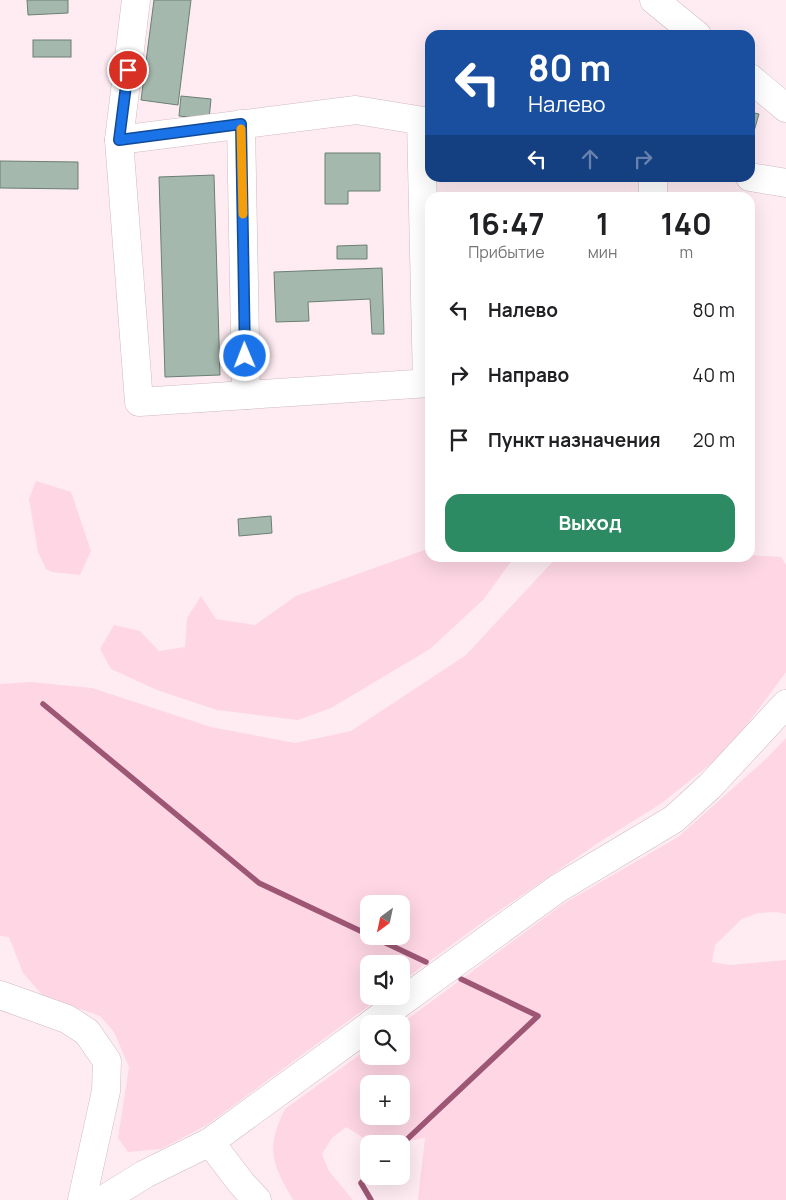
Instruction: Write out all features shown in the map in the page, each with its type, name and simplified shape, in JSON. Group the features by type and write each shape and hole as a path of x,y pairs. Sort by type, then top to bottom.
{"street":[{"path":"136,0 119,140 139,402 425,383"},
{"path":"654,0 691,30"},
{"path":"755,82 786,108"},
{"path":"119,140 356,110 425,122"},
{"path":"241,124 246,395"},
{"path":"755,178 786,183"},
{"path":"384,1015 557,889 674,819 723,772 786,704"},
{"path":"0,995 67,1019 87,1032 107,1061 106,1091 82,1200"},
{"path":"103,1200 145,1174 210,1142 360,1032"},
{"path":"210,1142 242,1184 257,1200"}],"shaded area":[{"path":"36,481 71,492 91,551 80,575 52,572 46,569 38,552 29,499"},
{"path":"425,550 425,562 511,562 484,599 430,649 331,708 298,720 217,710 157,690 111,669 100,649 114,625 140,631 159,651 185,647 187,618 201,596 216,619 255,625 296,596"},
{"path":"755,555 781,557 786,565 786,672 729,749 662,803 598,843 483,922 410,975 410,955 360,955 360,1005 370,1005 207,1125 161,1149 128,1152 118,1138 129,1067 114,1032 100,1016 43,996 23,973 9,937 0,936 0,684 31,682 92,688 211,727 295,743 351,731 466,655 552,562 755,562"},
{"path":"786,738 786,914 776,912 758,913 742,919 715,945 712,962 730,965 786,960 786,1200 418,1200 425,1138 410,1141 410,1135 360,1136 346,1127 332,1138 322,1154 329,1171 353,1200 293,1200 276,1166 273,1146 285,1109 360,1055 360,1065 410,1065 410,1017 563,904 678,837 766,759"}],"building":[{"path":"27,0 68,0 68,13 28,15"},
{"path":"154,0 191,0 178,105 141,100"},
{"path":"33,40 71,40 71,57 33,57"},
{"path":"181,96 211,99 209,119 179,116"},
{"path":"755,113 759,114 755,128"},
{"path":"325,153 380,153 380,191 348,191 348,204 325,204"},
{"path":"0,161 78,162 78,189 0,188"},
{"path":"214,175 220,375 165,377 159,177"},
{"path":"367,245 367,259 337,259 337,246"},
{"path":"382,268 384,334 372,334 370,299 308,302 309,321 276,322 274,272"},
{"path":"271,516 272,533 239,536 238,519"}],"waterway":[{"path":"43,704 259,883 360,931"},
{"path":"390,945 426,962"},
{"path":"410,1137 538,1016 461,979"},
{"path":"362,1185 371,1200"}],"slow traffic":[{"path":"241,129 243,214"}],"route":[{"path":"128,70 119,140 241,124 245,356"}]}
